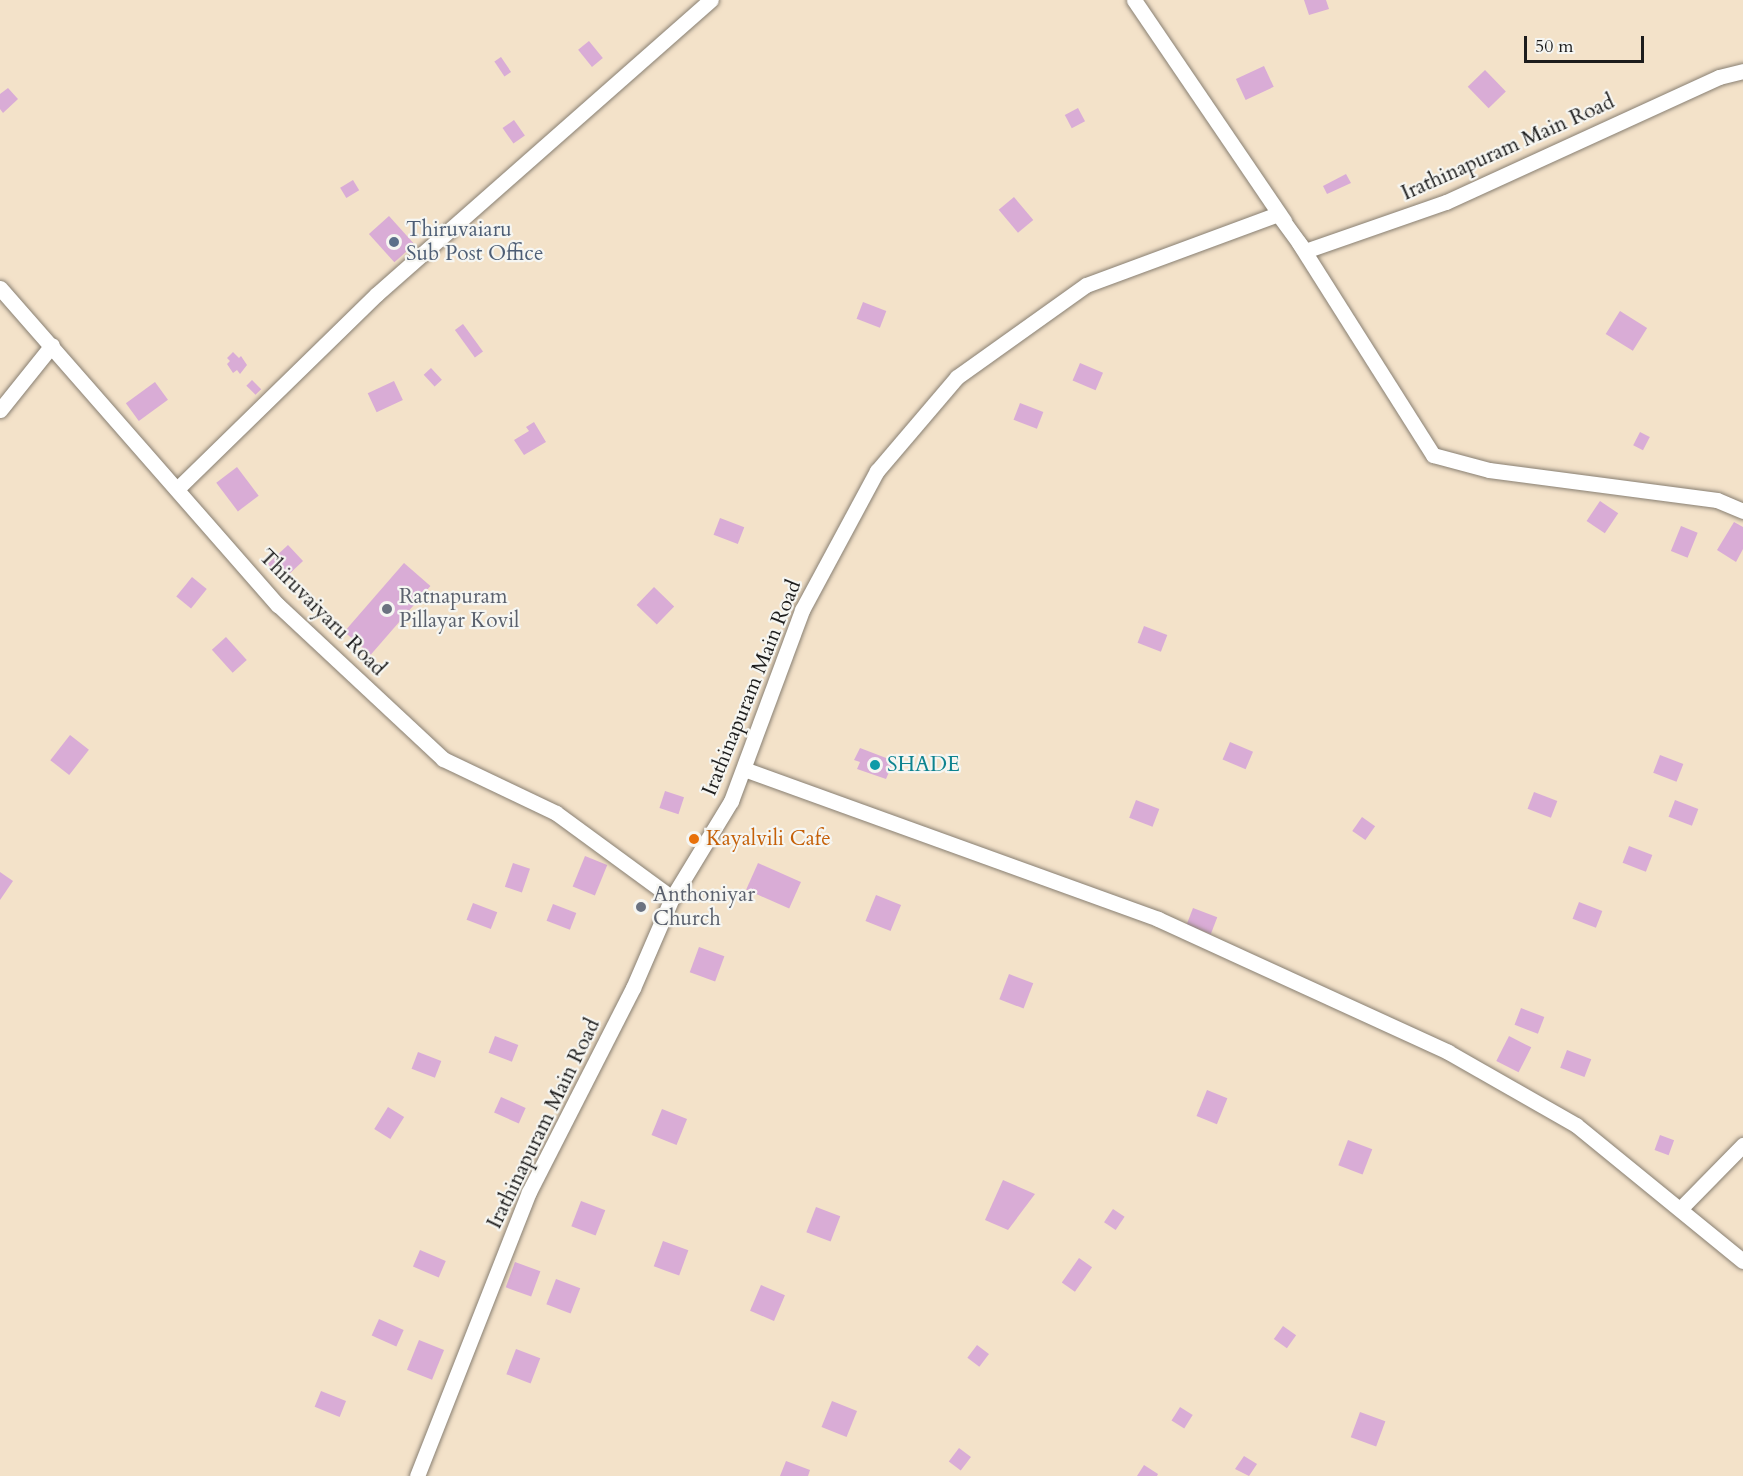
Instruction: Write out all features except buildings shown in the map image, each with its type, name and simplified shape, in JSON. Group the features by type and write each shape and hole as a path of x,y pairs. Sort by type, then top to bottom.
{"street":[{"path":"177,489 378,294 711,0"},
{"path":"1134,0 1294,236 1433,455 1489,470 1717,500 1743,511"},
{"name":"Irathinapuram Main Road","path":"417,1476 529,1192 633,988 672,898 731,801 802,610 877,471 957,377 1086,285 1278,214 1305,250 1446,202 1719,77 1743,71"},
{"name":"Thiruvaiyaru Road","path":"0,288 278,605 443,759 556,813 672,898"},
{"path":"0,410 52,345"},
{"path":"744,769 1158,919 1448,1052 1576,1125 1743,1261"},
{"path":"1680,1209 1743,1145"}],"place":[{"name":"Thiruvaiaru Sub Post Office","path":"394,242"},
{"name":"Ratnapuram Pillayar Kovil","path":"387,609"},
{"name":"SHADE","path":"875,765"},
{"name":"Kayalvili Cafe","path":"694,839"},
{"name":"Anthoniyar Church","path":"641,907"}]}
